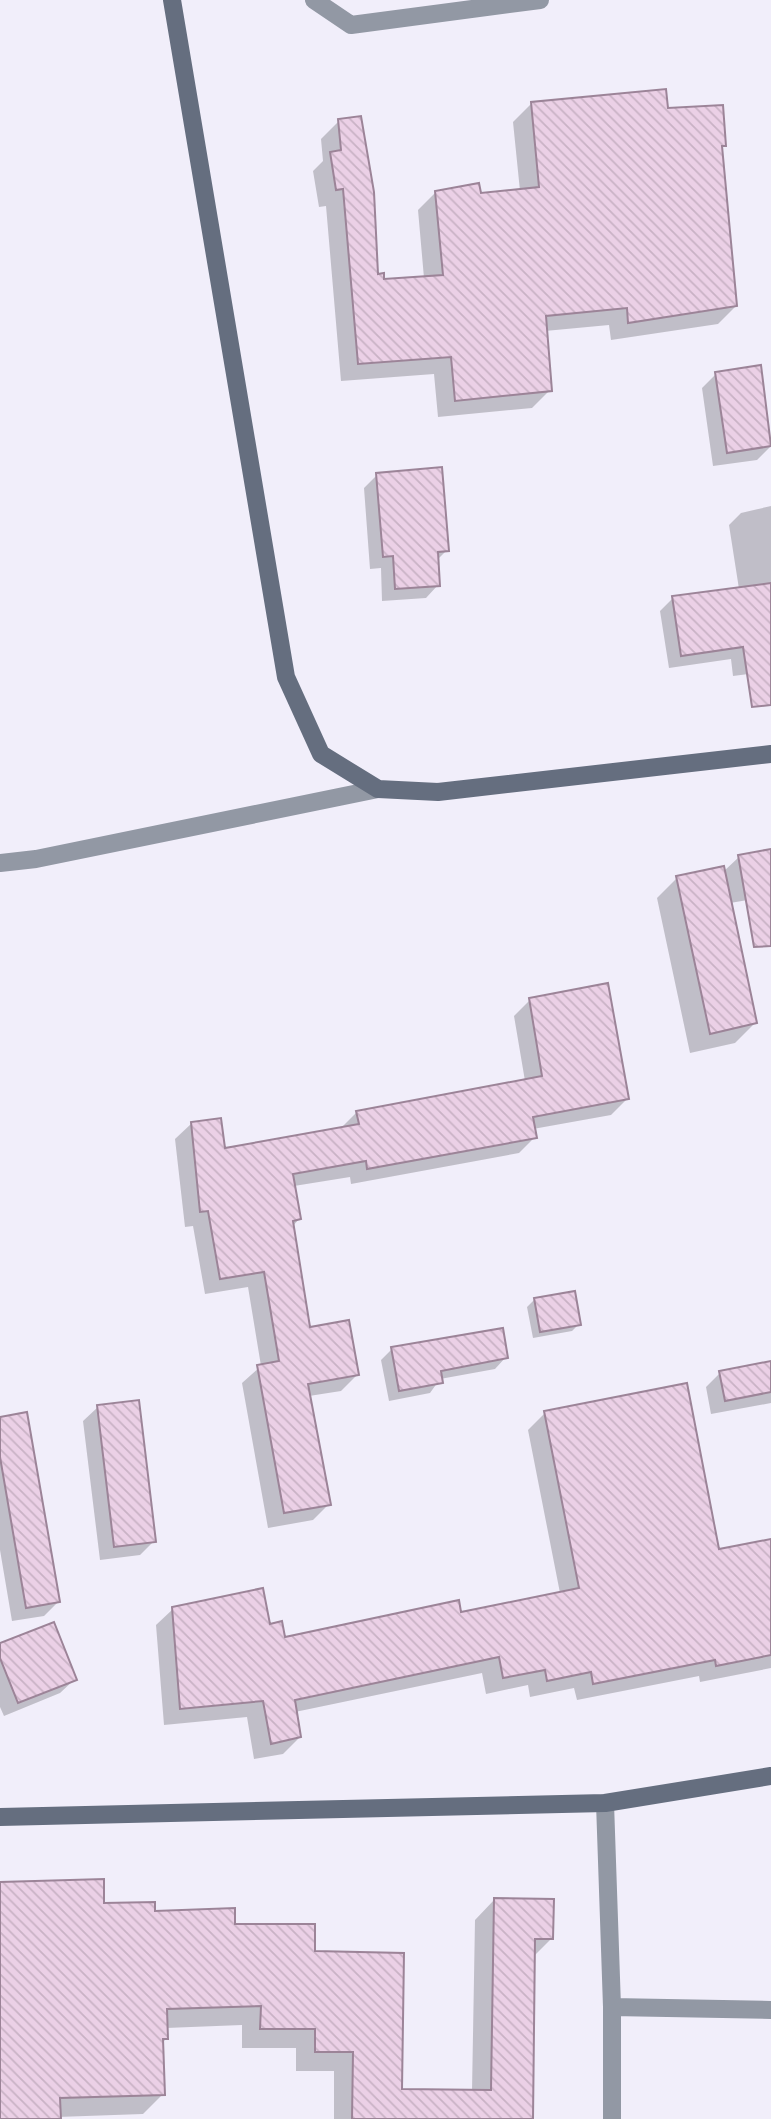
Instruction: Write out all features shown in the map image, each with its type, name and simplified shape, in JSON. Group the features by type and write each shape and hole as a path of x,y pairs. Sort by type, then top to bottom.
{"street":[{"path":"172,0 286,677 321,754 378,789"},
{"path":"314,0 351,25 540,0"},
{"path":"0,863 36,859 378,789 438,792 771,754"},
{"path":"0,1817 604,1803 771,1776"},
{"path":"604,1803 612,2007 612,2119"},
{"path":"612,2007 771,2010"}],"building":[{"path":"666,89 668,108 723,105 726,146 722,146 737,306 628,323 627,308 546,316 552,391 455,401 451,357 358,364 343,189 336,190 330,152 341,150 338,119 361,116 374,192 378,274 384,273 384,279 443,275 435,191 479,183 481,193 539,187 531,102"},
{"path":"761,365 771,446 727,453 715,372"},
{"path":"442,467 449,551 438,552 440,586 395,589 393,556 383,557 376,473"},
{"path":"771,583 771,705 752,707 743,647 681,656 672,596"},
{"path":"771,849 771,946 754,947 738,855"},
{"path":"724,866 757,1023 710,1034 676,876"},
{"path":"608,983 629,1099 533,1117 537,1138 367,1169 366,1161 293,1174 301,1219 293,1221 310,1327 349,1320 359,1375 308,1384 331,1505 284,1513 257,1365 279,1361 264,1272 220,1279 208,1211 200,1212 191,1122 221,1118 225,1148 359,1124 356,1111 542,1076 529,998"},
{"path":"575,1291 581,1325 540,1332 534,1298"},
{"path":"503,1328 508,1358 441,1371 443,1383 399,1391 391,1347"},
{"path":"771,1361 771,1392 725,1401 719,1371"},
{"path":"687,1383 719,1549 771,1539 771,1655 716,1666 715,1660 593,1684 591,1672 547,1681 545,1670 503,1678 499,1657 295,1700 301,1737 271,1744 263,1701 180,1709 172,1607 263,1588 270,1624 282,1621 285,1637 459,1600 461,1612 579,1588 544,1411"},
{"path":"139,1400 156,1542 114,1547 97,1405"},
{"path":"27,1412 60,1602 26,1608 0,1457 0,1417"},
{"path":"54,1622 77,1680 18,1703 0,1658 0,1643"},
{"path":"104,1879 104,1903 155,1902 155,1911 235,1908 235,1924 315,1924 315,1951 404,1953 402,2089 491,2090 494,1898 554,1899 553,1939 535,1939 533,2119 352,2119 353,2052 315,2052 315,2029 260,2029 261,2006 167,2009 168,2039 163,2039 165,2095 60,2098 61,2119 0,2119 0,1882"}]}
